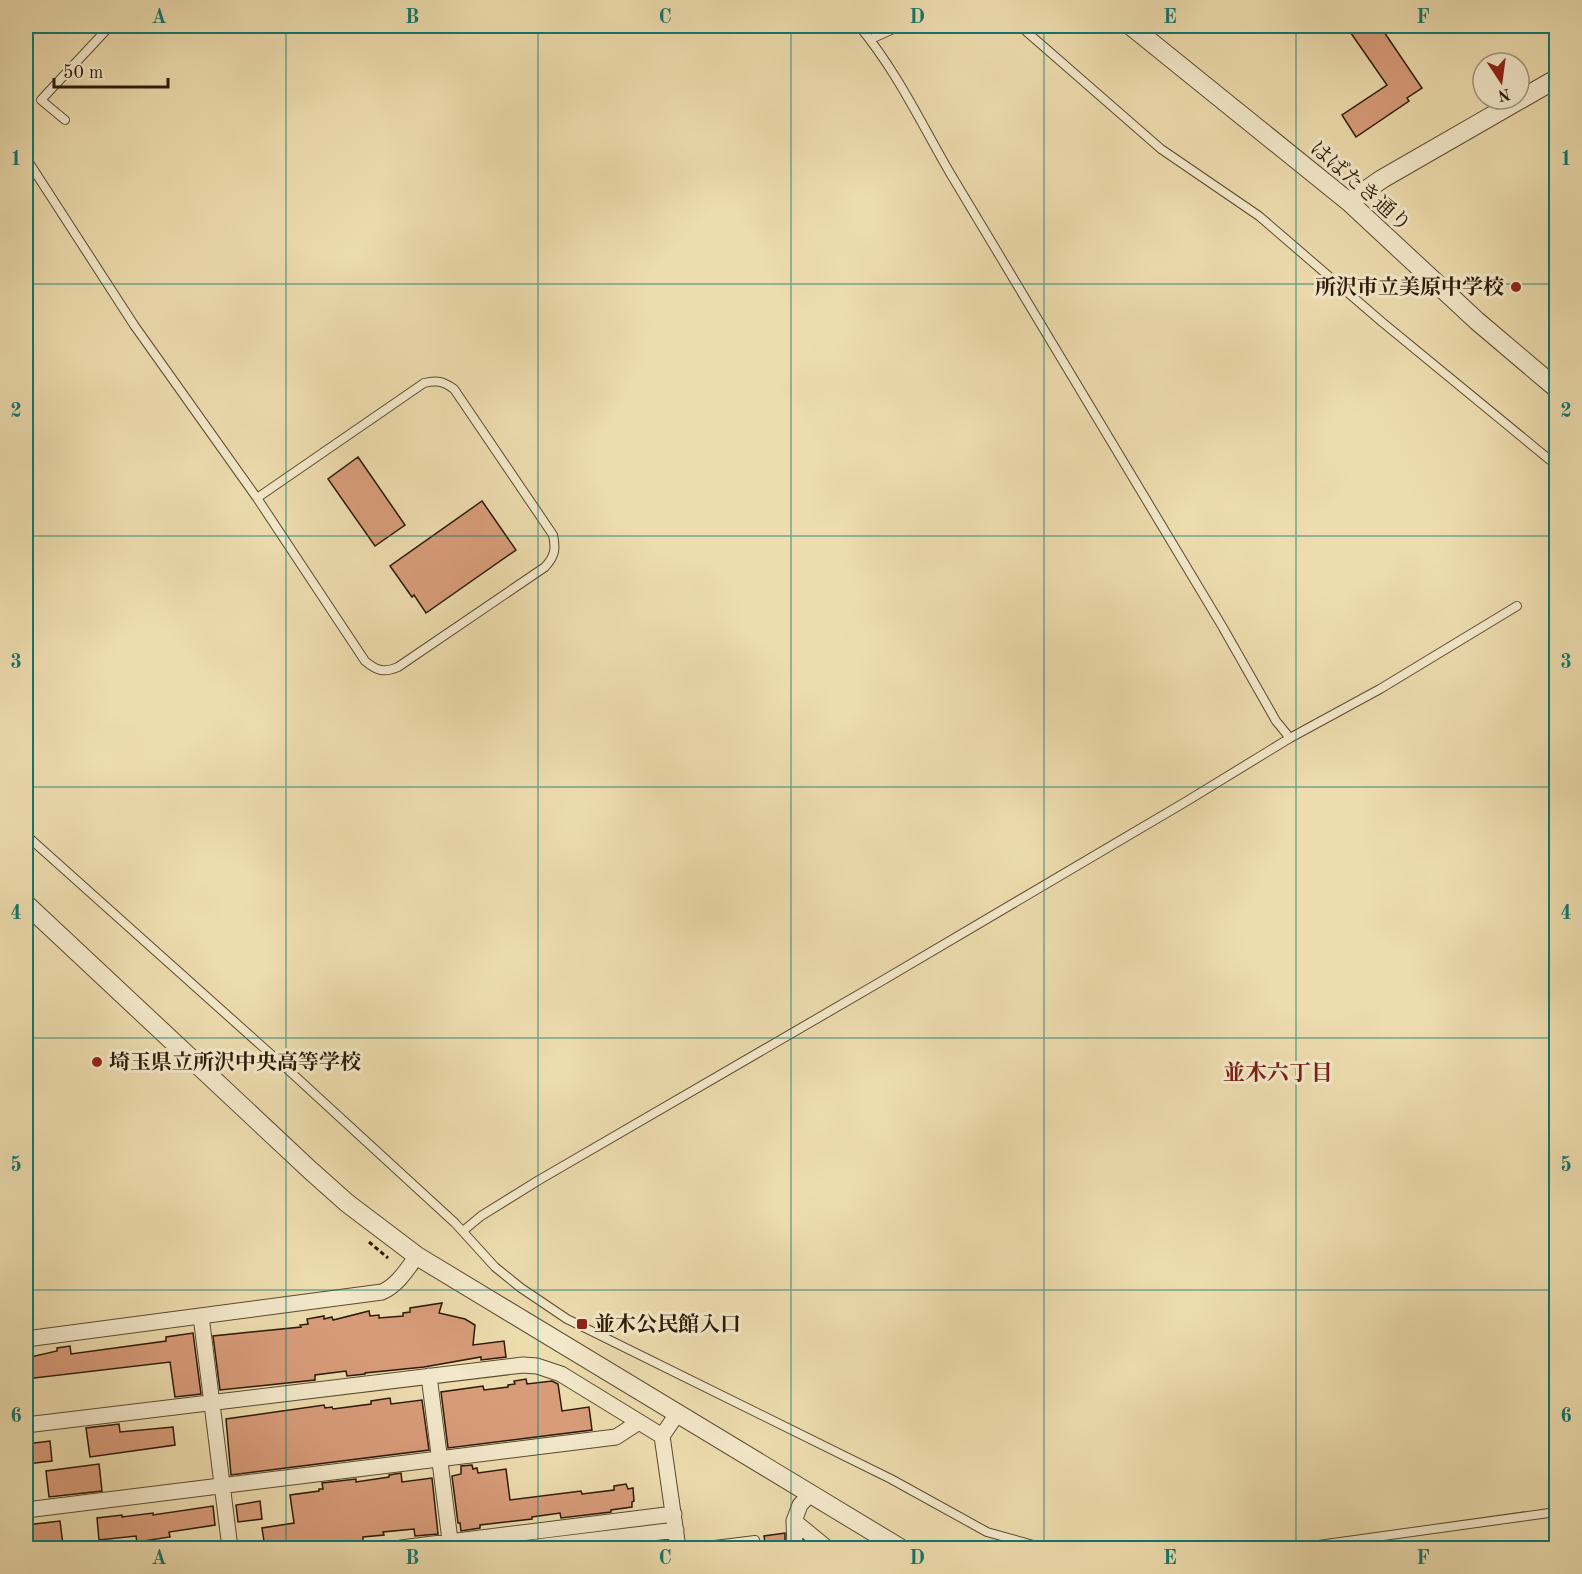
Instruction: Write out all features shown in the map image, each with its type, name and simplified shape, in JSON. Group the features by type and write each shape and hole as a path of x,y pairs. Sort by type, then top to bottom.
{"street":[{"name":"はばたき通り","path":"1131,26 1349,202 1477,321 1557,388"},
{"path":"1349,202 1382,179 1557,80"},
{"path":"26,904 310,1170 347,1203 417,1256 900,1548"},
{"path":"26,1339 382,1292 390,1289 417,1256"},
{"path":"201,1316 230,1548"},
{"path":"26,1425 506,1366 537,1366 561,1374 662,1436"},
{"path":"429,1376 451,1546"},
{"path":"677,1414 662,1436 678,1548"},
{"path":"26,1510 616,1437 639,1422"},
{"path":"795,1548 794,1521 800,1505 810,1494"},
{"path":"401,1548 451,1546 674,1514"},
{"path":"794,1521 827,1548"},
{"path":"528,1548 676,1530"}],"lane":[{"path":"65,120 41,100 110,26"},
{"path":"859,26 871,39 916,110 950,173 1276,720 1290,738"},
{"path":"871,39 900,26"},
{"path":"1020,26 1161,149 1259,216 1382,322 1557,465"},
{"path":"26,158 135,325 257,498 365,661 375,669 386,672 398,667 545,567 553,558 556,547 553,535 454,389 444,382 434,380 424,383 257,498"},
{"path":"463,1232 481,1216 539,1180 880,982 1290,738 1380,689 1517,606"},
{"path":"26,835 284,1066 463,1232 495,1267 521,1288 567,1319 891,1479 987,1532 1044,1548"},
{"path":"1297,1548 1557,1512"},
{"path":"690,1548 755,1540"}],"building":[{"path":"1346,26 1380,26 1422,88 1407,98 1409,101 1356,137 1342,115 1387,85"},
{"path":"358,457 405,525 375,546 328,479"},
{"path":"482,501 516,550 426,613 390,566"},
{"path":"442,1303 439,1313 465,1319 475,1325 473,1345 504,1341 506,1357 481,1360 481,1357 424,1367 347,1376 346,1371 315,1375 315,1380 220,1390 213,1336 301,1327 300,1325 308,1324 307,1319 324,1316 324,1319 332,1317 333,1320 369,1311 370,1316 379,1315 379,1318 403,1316 403,1313 410,1312 410,1308"},
{"path":"193,1333 201,1394 175,1397 170,1362 26,1379 26,1358 57,1351 57,1348 70,1346 71,1354 166,1341 166,1337"},
{"path":"526,1379 527,1384 552,1381 558,1384 562,1411 589,1407 592,1430 448,1448 441,1392 483,1386 484,1390 508,1387 508,1385 515,1384 514,1381"},
{"path":"390,1398 391,1404 422,1400 429,1450 231,1475 226,1419 324,1405 325,1408 332,1407 333,1409 371,1404 371,1401"},
{"path":"119,1424 120,1432 173,1427 175,1445 90,1457 86,1428"},
{"path":"50,1441 52,1461 27,1464 26,1444"},
{"path":"99,1464 102,1491 49,1497 46,1471"},
{"path":"472,1465 473,1469 477,1468 478,1473 506,1469 510,1500 581,1491 582,1494 614,1490 614,1486 626,1484 628,1489 633,1488 634,1501 632,1507 611,1510 611,1512 561,1518 560,1513 480,1525 480,1528 461,1531 452,1476 461,1474 461,1466"},
{"path":"401,1473 402,1482 432,1478 438,1534 415,1536 414,1529 383,1532 384,1535 363,1537 363,1543 265,1548 262,1528 294,1523 290,1495 319,1491 323,1489 322,1483 356,1479 356,1482"},
{"path":"260,1501 262,1519 238,1522 236,1505"},
{"path":"213,1506 215,1525 169,1532 170,1537 137,1542 136,1536 99,1540 97,1518 153,1513 153,1515"},
{"path":"60,1521 63,1545 26,1548 26,1525"},
{"path":"785,1533 785,1548 766,1548 764,1536"}],"place":[{"name":"所沢市立美原中学校","path":"1516,287"},
{"name":"埼玉県立所沢中央高等学校","path":"97,1062"},
{"name":"並木公民館入口","path":"582,1324"}],"district":[{"name":"並木六丁目","path":"1278,1072"}]}
